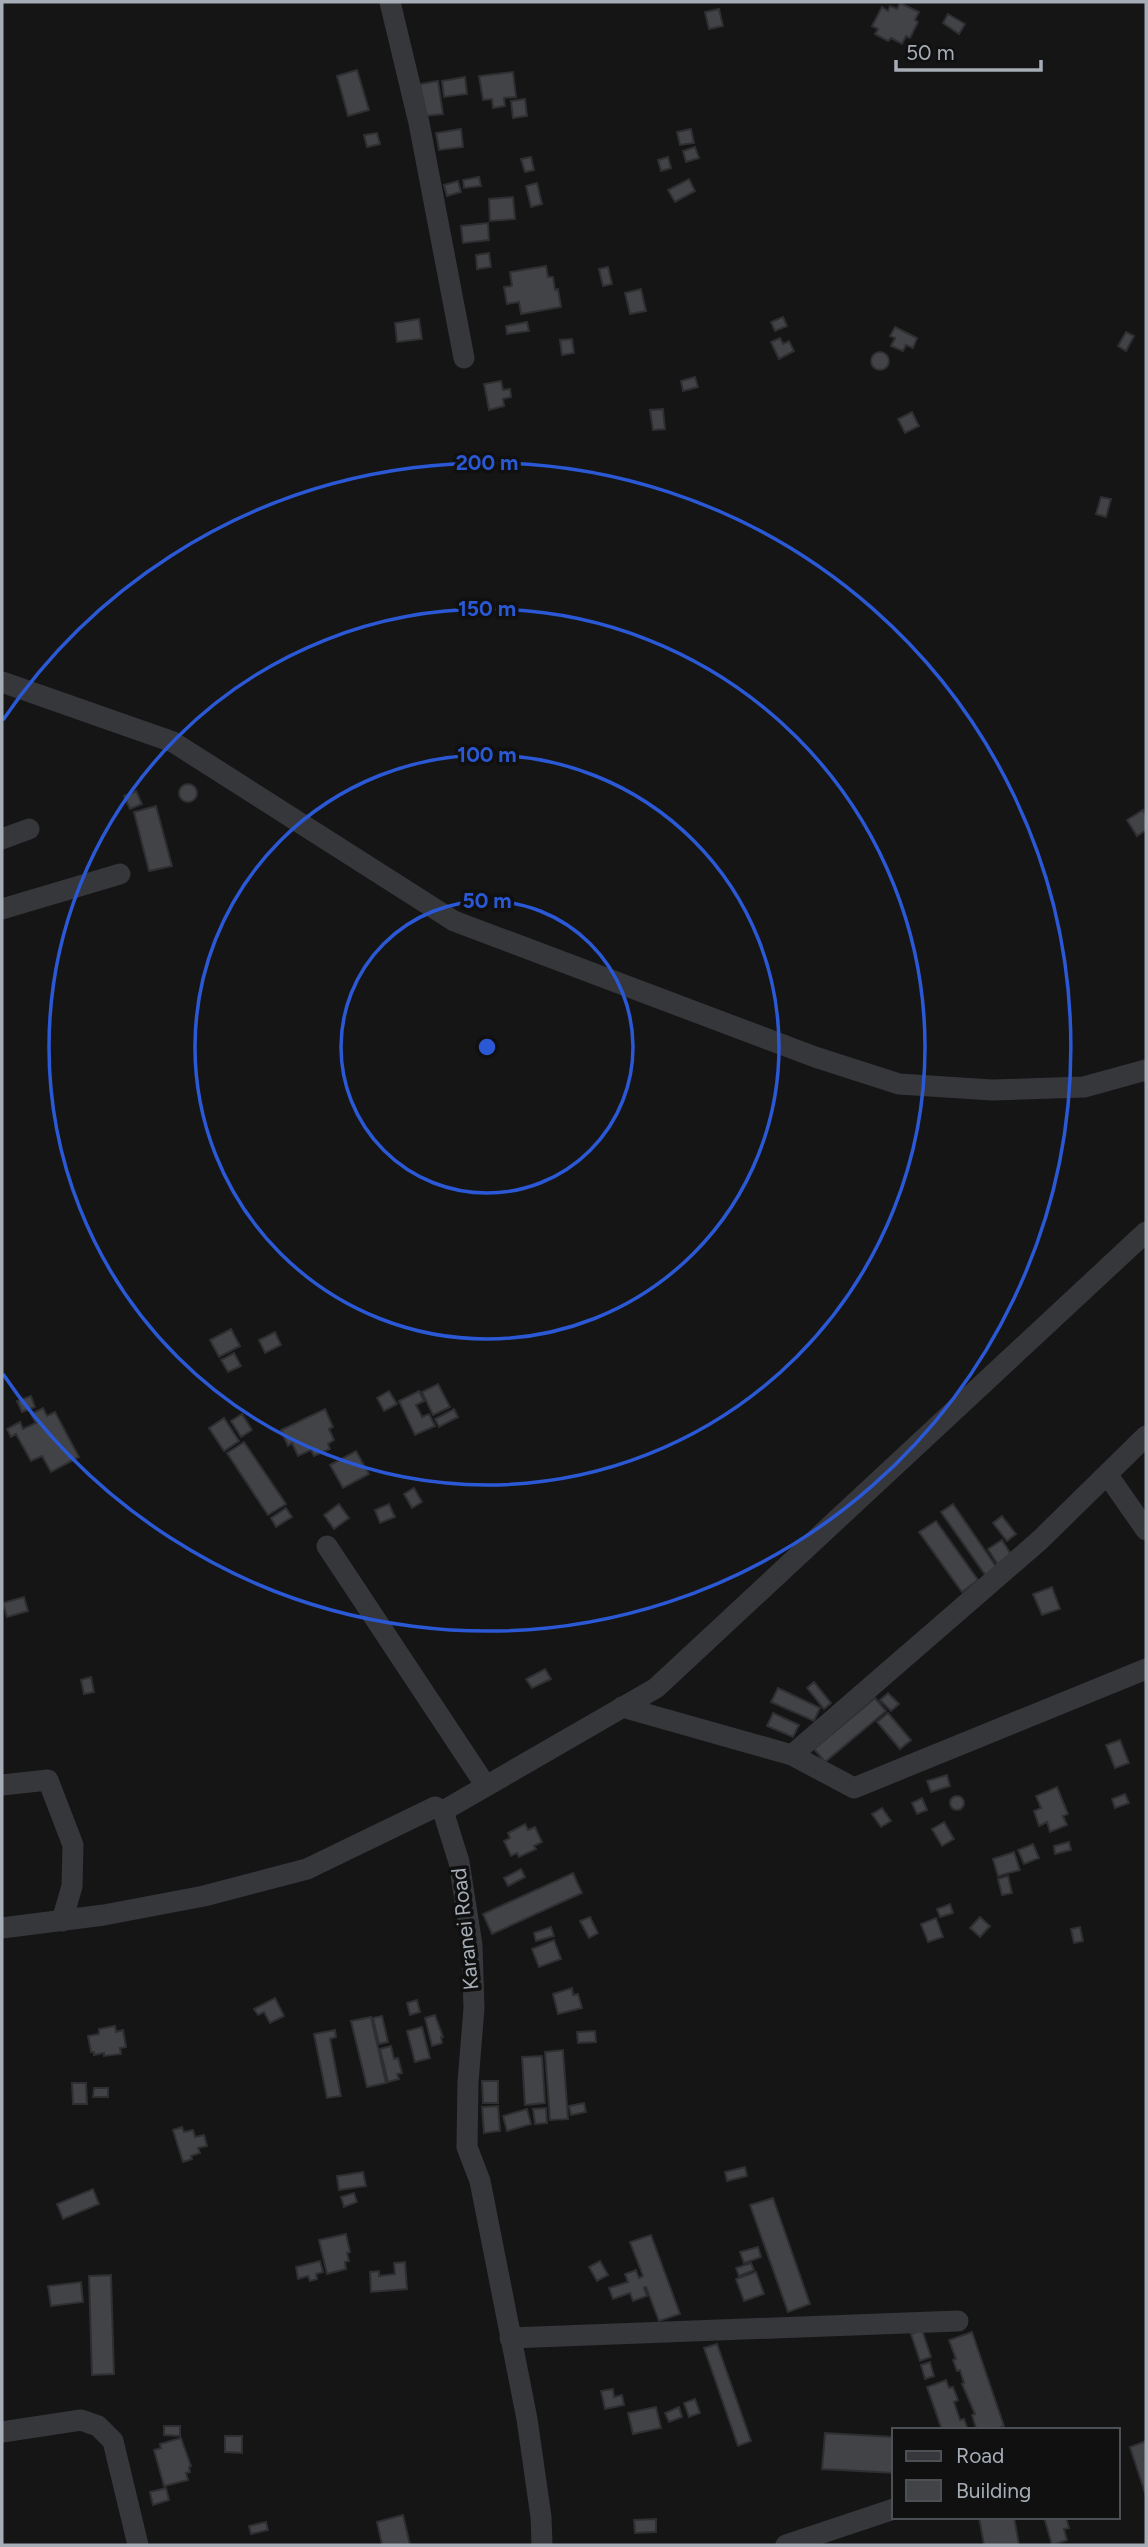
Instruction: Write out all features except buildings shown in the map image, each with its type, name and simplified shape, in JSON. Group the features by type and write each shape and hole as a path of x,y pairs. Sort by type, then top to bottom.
{"street":[{"path":"390,2 419,123 464,358"},
{"path":"2,682 173,742 454,921 815,1057 899,1084 992,1090 1084,1087 1146,1070"},
{"path":"2,839 29,829"},
{"path":"2,909 120,874"},
{"path":"2,1928 62,1921 204,1896 307,1869 435,1807 443,1811 656,1688 1146,1232"},
{"path":"792,1755 1040,1540 1146,1436"},
{"path":"1107,1474 1146,1530"},
{"path":"327,1546 486,1786"},
{"path":"622,1707 792,1755 854,1788 1146,1669"},
{"path":"2,1785 48,1780 73,1845 72,1886 62,1921"},
{"name":"Karanei Road","path":"443,1811 459,1862 472,1945 474,2008 468,2082 467,2147 480,2181 527,2419 541,2517 542,2545"},
{"path":"510,2338 958,2320"},
{"path":"2,2432 81,2420 98,2426 113,2441 138,2545"},
{"path":"786,2545 892,2510"}]}
